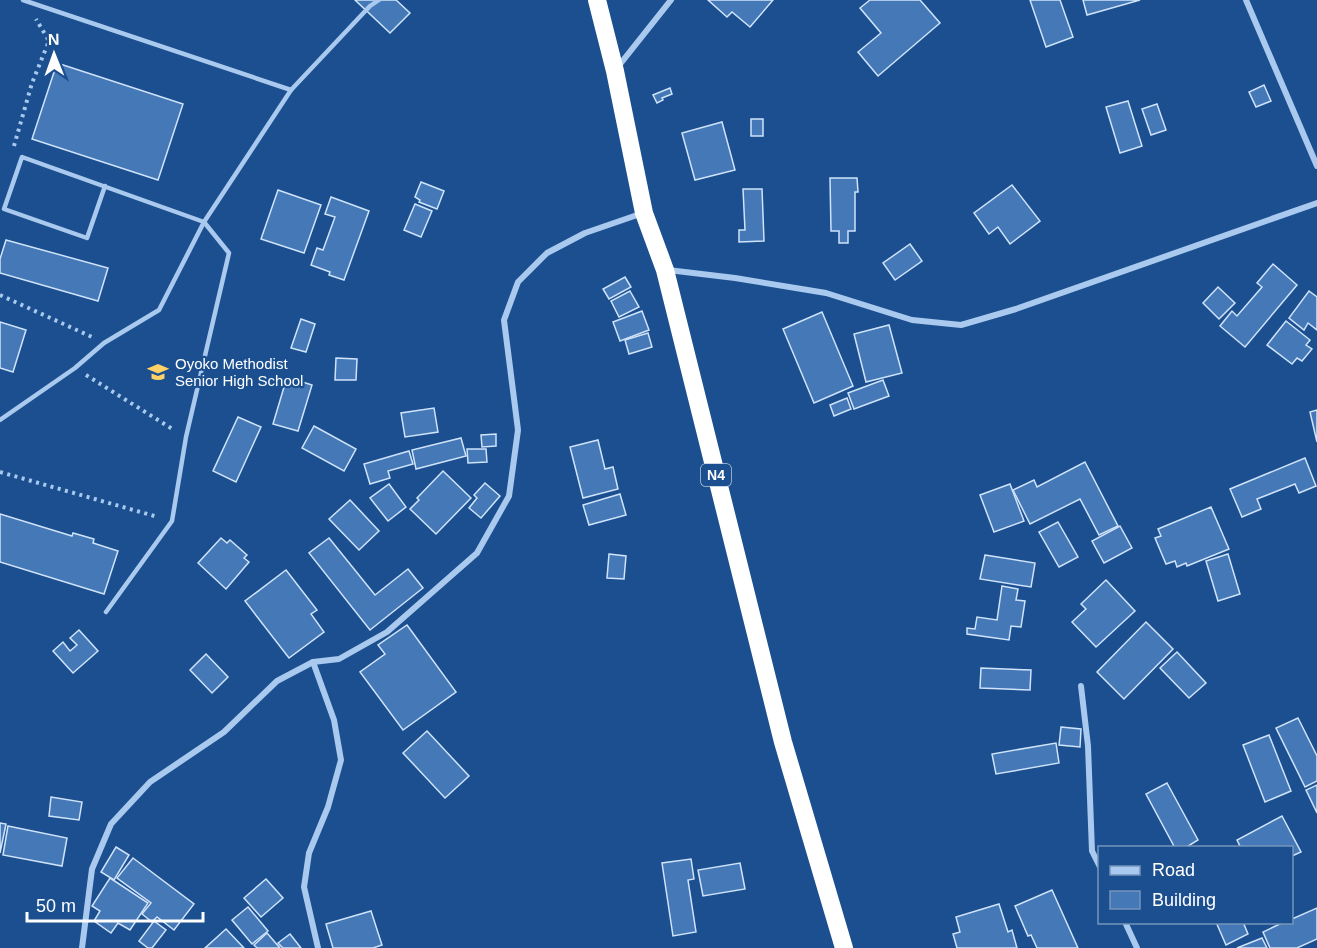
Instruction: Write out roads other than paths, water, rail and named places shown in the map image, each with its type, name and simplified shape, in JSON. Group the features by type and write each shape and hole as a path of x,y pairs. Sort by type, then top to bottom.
{"highway":[{"name":"N4","path":"597,0 615,71 644,213 664,270 783,742 844,948"}],"street":[{"path":"615,71 671,0"},
{"path":"1246,0 1317,166"},
{"path":"664,270 735,278 826,293 912,320 961,325 1016,309 1317,203"},
{"path":"82,948 92,869 111,824 150,782 224,732 277,681 313,662 339,659 387,632 477,553 509,496 518,430 504,320 518,282 547,253 585,232 644,213"},
{"path":"313,662 334,720 340,760 328,807 309,853 304,887 318,948"},
{"path":"1081,686 1088,746 1092,851 1098,863"},
{"path":"1126,924 1137,948"}],"lane":[{"path":"0,420 75,368 104,343 159,310 204,222 291,90 370,6 379,0"},
{"path":"24,1 291,90"},
{"path":"105,186 87,238 4,209 22,157 105,186 204,222 229,253 186,437 172,521 106,612"}],"place":[{"name":"Oyoko Methodist Senior High School","path":"158,372"}]}
